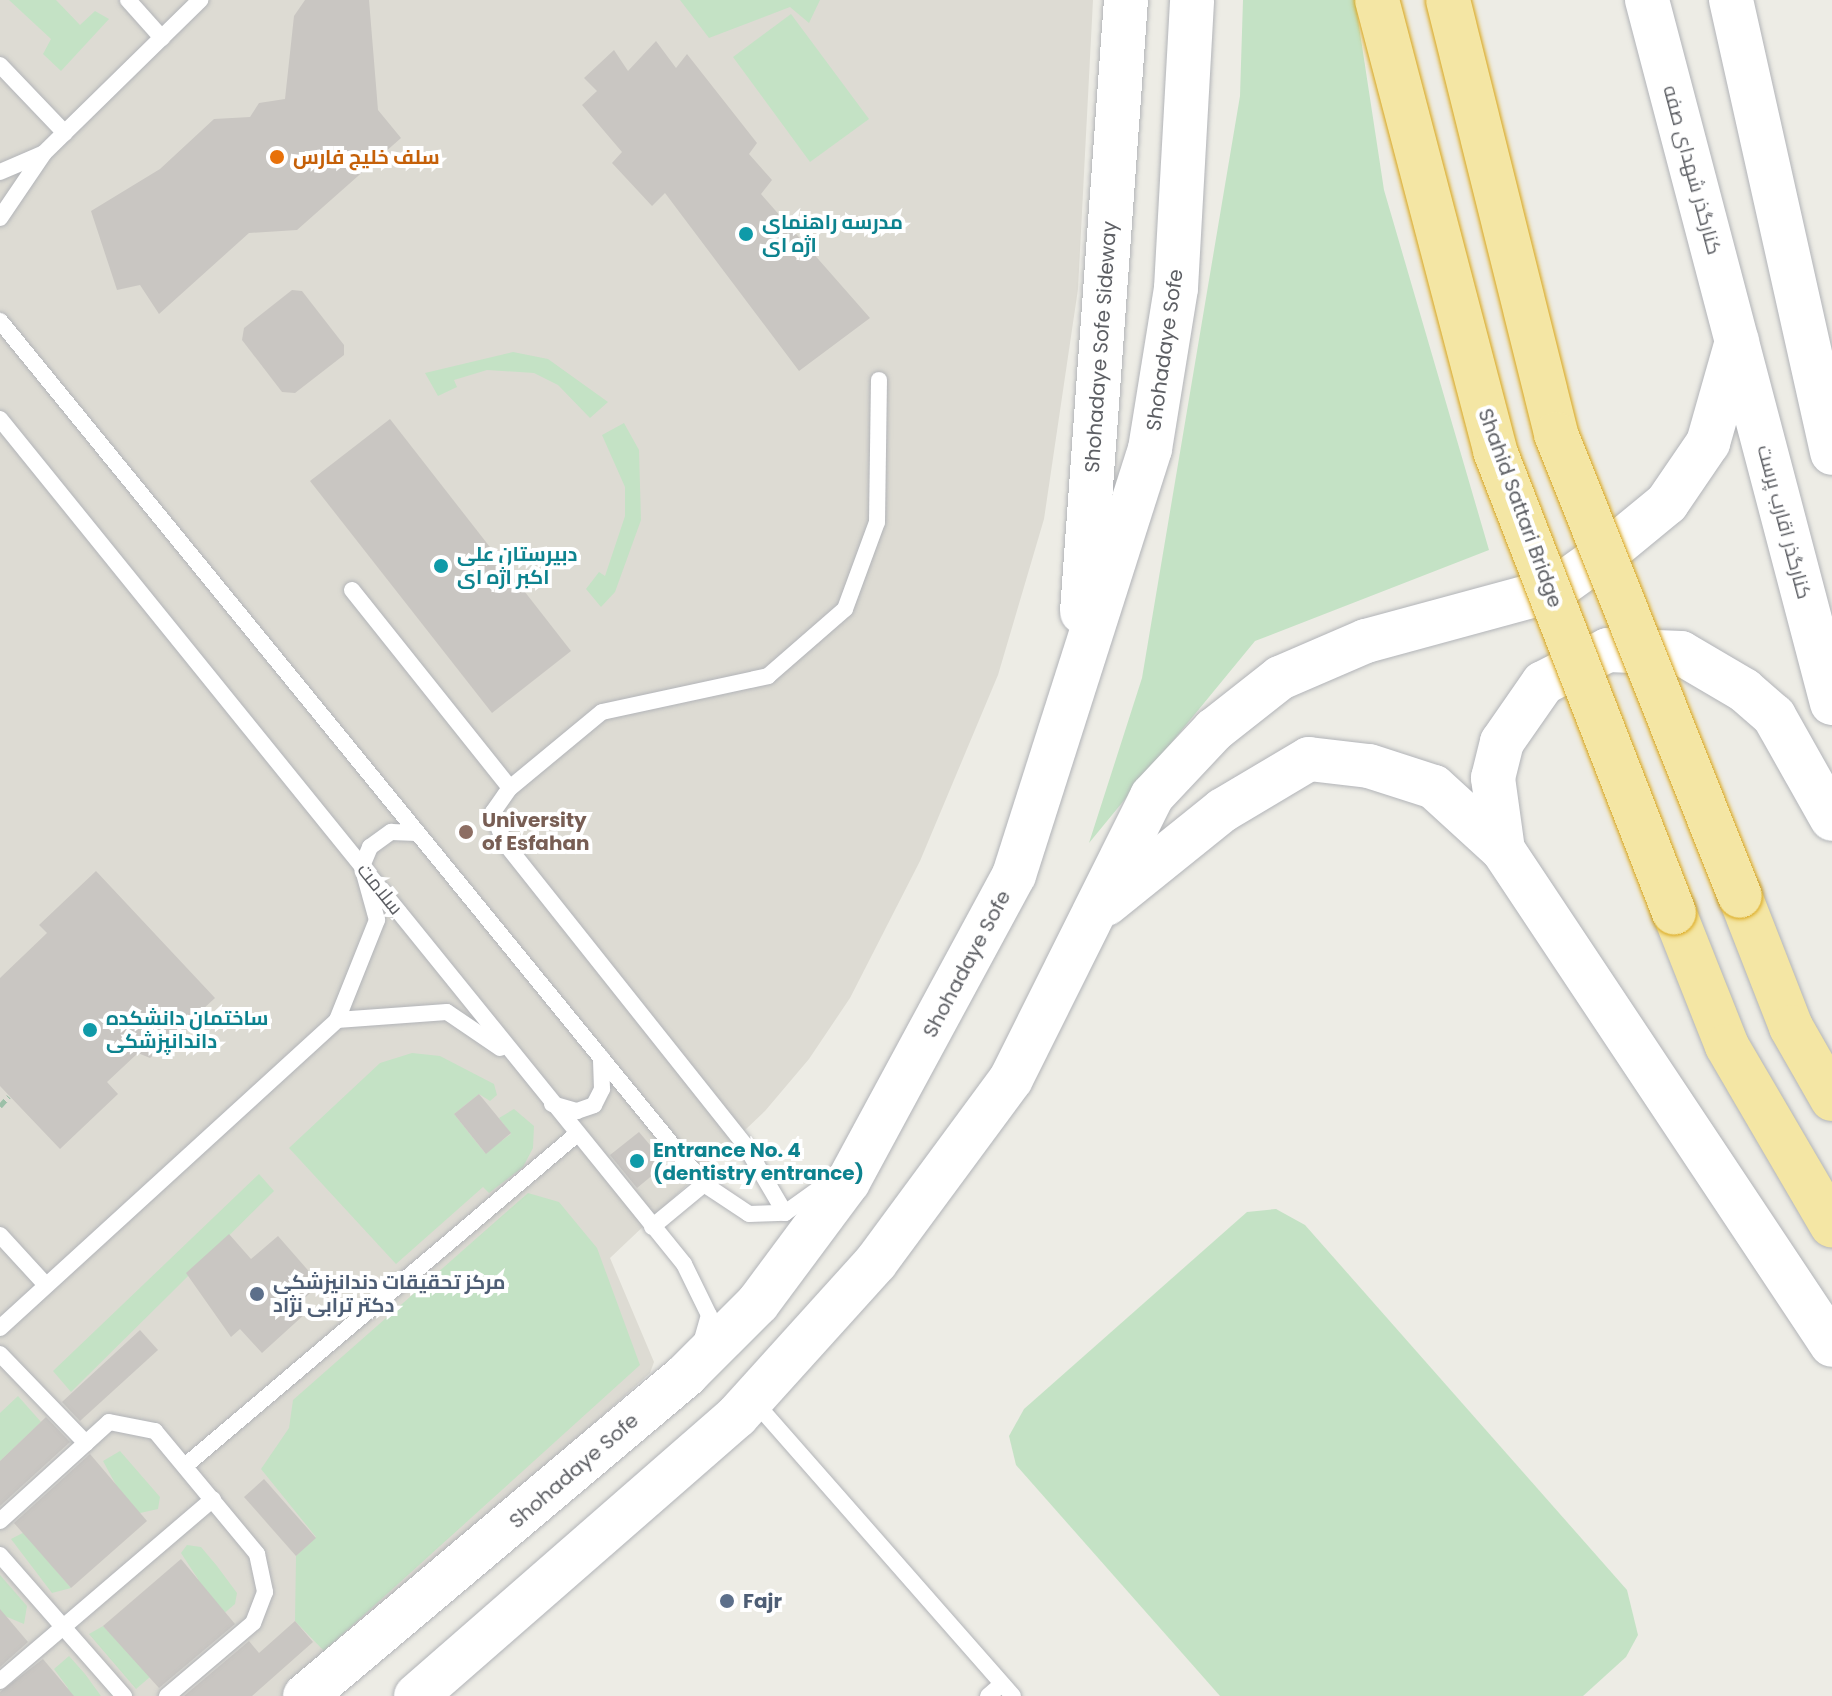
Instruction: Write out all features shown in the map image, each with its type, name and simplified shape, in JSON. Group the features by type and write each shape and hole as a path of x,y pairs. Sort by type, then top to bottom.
{"highway":[{"name":"Shahid Sattari Bridge","path":"1377,0 1495,451 1727,1046 1832,1226"},
{"path":"1448,0 1556,434 1791,1027 1832,1099"}],"main road":[{"name":"Shohadaye Sofe Sideway","path":"1076,694 1126,0"},
{"name":"Shohadaye Sofe","path":"305,1696 687,1374 758,1303 806,1241 899,1089 1014,875 1076,694 1150,449 1176,288 1192,0"},
{"name":"کنارگذر شهدای صفه","path":"1647,0 1737,341"},
{"path":"1731,0 1832,453"},
{"name":"کنارگذر اقارب پرست","path":"1737,341 1832,703"},
{"path":"416,1696 752,1399 876,1262 1011,1079 1152,796 1214,730 1280,678 1366,641 1554,590 1667,503 1708,443 1737,341"},
{"path":"1503,850 1493,778 1502,742 1543,683 1608,650 1681,653 1734,683 1774,716 1832,819"},
{"path":"1095,913 1223,810 1309,759 1369,766 1434,787 1503,850 1832,1345"}],"lane":[{"path":"128,0 162,38"},
{"path":"0,218 44,153 200,0"},
{"path":"0,65 65,133"},
{"path":"0,172 44,153"},
{"path":"0,321 704,1184 749,1214 785,1213 815,1195 899,1089"},
{"path":"785,1213 745,1145 504,842 493,812 510,788 602,712 768,676 845,609 877,522 879,380"},
{"name":"سلامت","path":"0,419 701,1287 709,1315 687,1374"},
{"path":"352,590 510,788"},
{"path":"0,1328 337,1020 377,920 362,866 379,837 417,833"},
{"path":"337,1020 447,1012 515,1058"},
{"path":"552,1104 577,1111 594,1105 602,1089 600,1056"},
{"path":"186,1465 577,1134"},
{"path":"652,1227 704,1184"},
{"path":"0,1235 46,1285"},
{"path":"0,1354 86,1443"},
{"path":"752,1399 1007,1690 988,1696"},
{"path":"0,1521 109,1422 131,1421 155,1431 257,1554 265,1592 253,1623 167,1696"},
{"path":"0,1681 213,1499"},
{"path":"0,1555 124,1696"}],"path":[{"path":"0,1106 9,1096"}],"shaded area":[{"name":"University of Esfahan","path":"0,0 1093,0 1078,289 1044,519 998,675 920,861 850,998 809,1059 765,1111 610,1258 654,1362 650,1373 289,1696 0,1696"}],"green space":[{"path":"9,0 56,0 80,25 95,11 109,19 61,71 43,54 51,39"},
{"path":"680,0 820,0 809,23 790,7 709,38"},
{"path":"1243,0 1355,0 1384,190 1489,550 1255,641 1089,843 1142,678 1240,96"},
{"path":"791,14 869,119 810,162 733,57"},
{"path":"513,352 548,359 608,402 590,418 558,385 534,373 487,370 454,380 457,387 438,396 425,373"},
{"path":"624,423 639,450 641,520 615,592 601,607 586,589 599,572 605,576 625,516 625,487 602,435"},
{"path":"412,1053 440,1056 494,1084 497,1095 490,1101 479,1094 454,1114 485,1153 511,1134 499,1118 514,1109 534,1126 533,1148 523,1167 489,1193 483,1187 396,1264 289,1148 380,1063"},
{"path":"259,1174 274,1191 71,1392 53,1371"},
{"path":"528,1193 559,1202 597,1248 640,1365 324,1651 295,1621 296,1556 316,1537 261,1469 289,1428 293,1400"},
{"path":"1276,1209 1305,1225 1627,1590 1638,1635 1626,1657 1583,1696 1220,1696 1016,1465 1009,1436 1024,1409 1247,1212"},
{"path":"18,1396 41,1422 0,1461 0,1413"},
{"path":"120,1451 160,1497 158,1509 140,1513 54,1568 71,1588 52,1593 11,1539 116,1485 103,1461"},
{"path":"187,1545 201,1547 217,1566 237,1593 235,1604 136,1689 89,1634 103,1626 121,1645 198,1579 181,1553"},
{"path":"0,1575 27,1606 24,1624 0,1614"},
{"path":"69,1656 101,1696 59,1696 68,1688 54,1669"}],"building":[{"name":"سلف خلیج فارس","path":"305,0 369,0 378,110 401,138 297,230 249,233 159,314 140,285 117,290 91,211 160,169 214,119 250,117 259,103 285,99 294,16"},
{"name":"مدرسه راهنمای اژه ای","path":"656,41 676,68 687,54 757,143 749,154 772,180 761,194 870,318 799,371 665,193 652,206 612,163 622,152 582,105 597,91 584,78 614,50 628,71"},
{"path":"292,290 302,291 344,345 344,355 295,393 282,392 242,340 244,328"},
{"name":"دبیرستان علی اکبر اژه ای","path":"390,419 571,651 492,713 310,481"},
{"name":"ساختمان دانشکده داندانپزشکی","path":"96,871 215,998 150,1058 138,1053 107,1082 118,1094 60,1149 0,1086 0,978 47,933 39,925"},
{"path":"479,1094 511,1133 486,1154 454,1114"},
{"name":"Entrance No. 4 (dentistry entrance)","path":"639,1132 666,1164 637,1188 610,1155"},
{"name":"مرکز تحقیقات دندانپزشکی دکتر ترابی نژاد","path":"229,1234 251,1259 278,1236 320,1284 298,1304 306,1313 262,1353 240,1329 231,1337 186,1273"},
{"path":"140,1330 158,1350 80,1421 62,1402"},
{"path":"46,1417 70,1442 0,1506 0,1461"},
{"path":"90,1454 147,1521 71,1588 14,1523"},
{"path":"264,1479 316,1538 296,1556 244,1497"},
{"path":"181,1559 235,1624 159,1688 103,1626"},
{"path":"0,1609 28,1642 0,1667"},
{"path":"295,1621 313,1642 252,1696 184,1696 249,1641 259,1653"},
{"path":"43,1659 74,1696 0,1696 0,1692"}],"place":[{"name":"سلف خلیج فارس","path":"277,157"},
{"name":"مدرسه راهنمای اژه ای","path":"746,234"},
{"name":"دبیرستان علی اکبر اژه ای","path":"441,566"},
{"name":"University of Esfahan","path":"466,832"},
{"name":"ساختمان دانشکده داندانپزشکی","path":"90,1030"},
{"name":"Entrance No. 4 (dentistry entrance)","path":"637,1161"},
{"name":"مرکز تحقیقات دندانپزشکی دکتر ترابی نژاد","path":"257,1294"},
{"name":"Fajr","path":"727,1601"}]}
